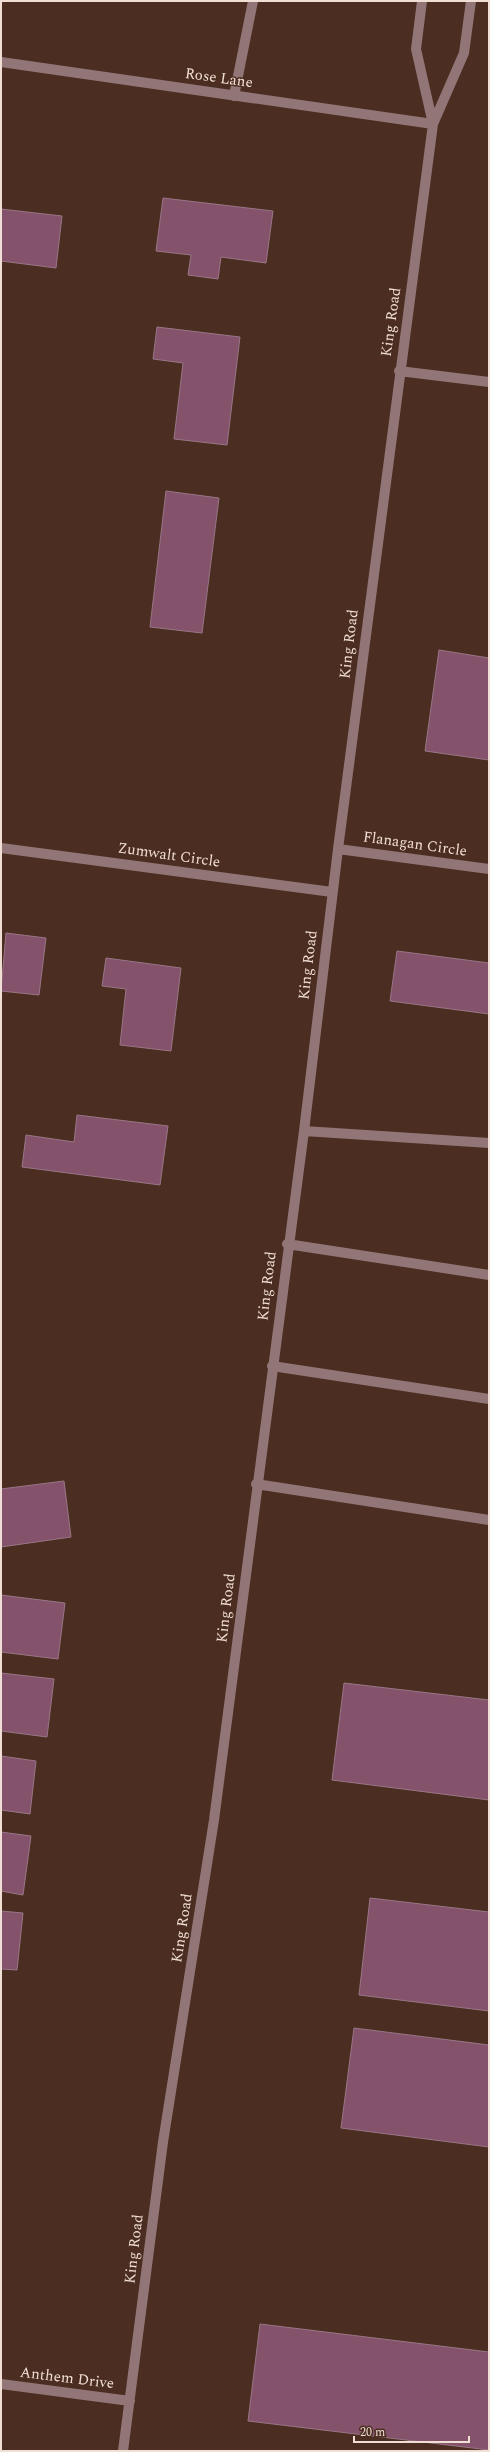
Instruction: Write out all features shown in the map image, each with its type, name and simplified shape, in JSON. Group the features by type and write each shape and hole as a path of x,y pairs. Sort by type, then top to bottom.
{"street":[{"path":"234,96 253,1"},
{"name":"King Road","path":"422,1 416,49 433,124"},
{"name":"King Road","path":"123,2451 163,2142 214,1820 287,1244 304,1131 332,892 399,371 433,124 464,53 471,1"},
{"name":"Rose Lane","path":"1,62 433,124"},
{"path":"399,371 489,382"},
{"name":"Zumwalt Circle","path":"1,848 332,892"},
{"name":"Flanagan Circle","path":"338,849 489,869"},
{"path":"304,1131 489,1143"},
{"path":"287,1244 489,1275"},
{"path":"272,1366 489,1399"},
{"path":"256,1484 489,1520"},
{"name":"Anthem Drive","path":"1,2384 130,2401"}],"building":[{"path":"163,198 273,211 266,263 221,257 218,279 188,275 191,255 156,251"},
{"path":"1,209 62,216 56,268 1,261"},
{"path":"157,327 240,337 227,445 174,439 183,363 153,359"},
{"path":"166,491 219,498 202,633 150,627"},
{"path":"439,650 489,658 489,760 425,751"},
{"path":"6,933 46,938 39,995 1,991"},
{"path":"397,951 489,963 489,1014 390,1001"},
{"path":"106,958 181,968 171,1051 120,1045 126,989 102,986"},
{"path":"77,1115 168,1126 160,1185 22,1167 26,1135 74,1142"},
{"path":"64,1481 71,1537 1,1547 1,1489"},
{"path":"1,1595 65,1603 58,1659 1,1652"},
{"path":"1,1673 54,1679 47,1737 1,1731"},
{"path":"344,1683 489,1700 489,1800 332,1780"},
{"path":"1,1756 36,1761 30,1814 1,1810"},
{"path":"1,1832 31,1836 23,1895 1,1891"},
{"path":"370,1898 489,1912 489,2011 359,1995"},
{"path":"1,1911 23,1913 17,1970 1,1969"},
{"path":"354,2028 489,2045 489,2147 341,2128"},
{"path":"260,2324 489,2352 489,2450 248,2421"}]}
